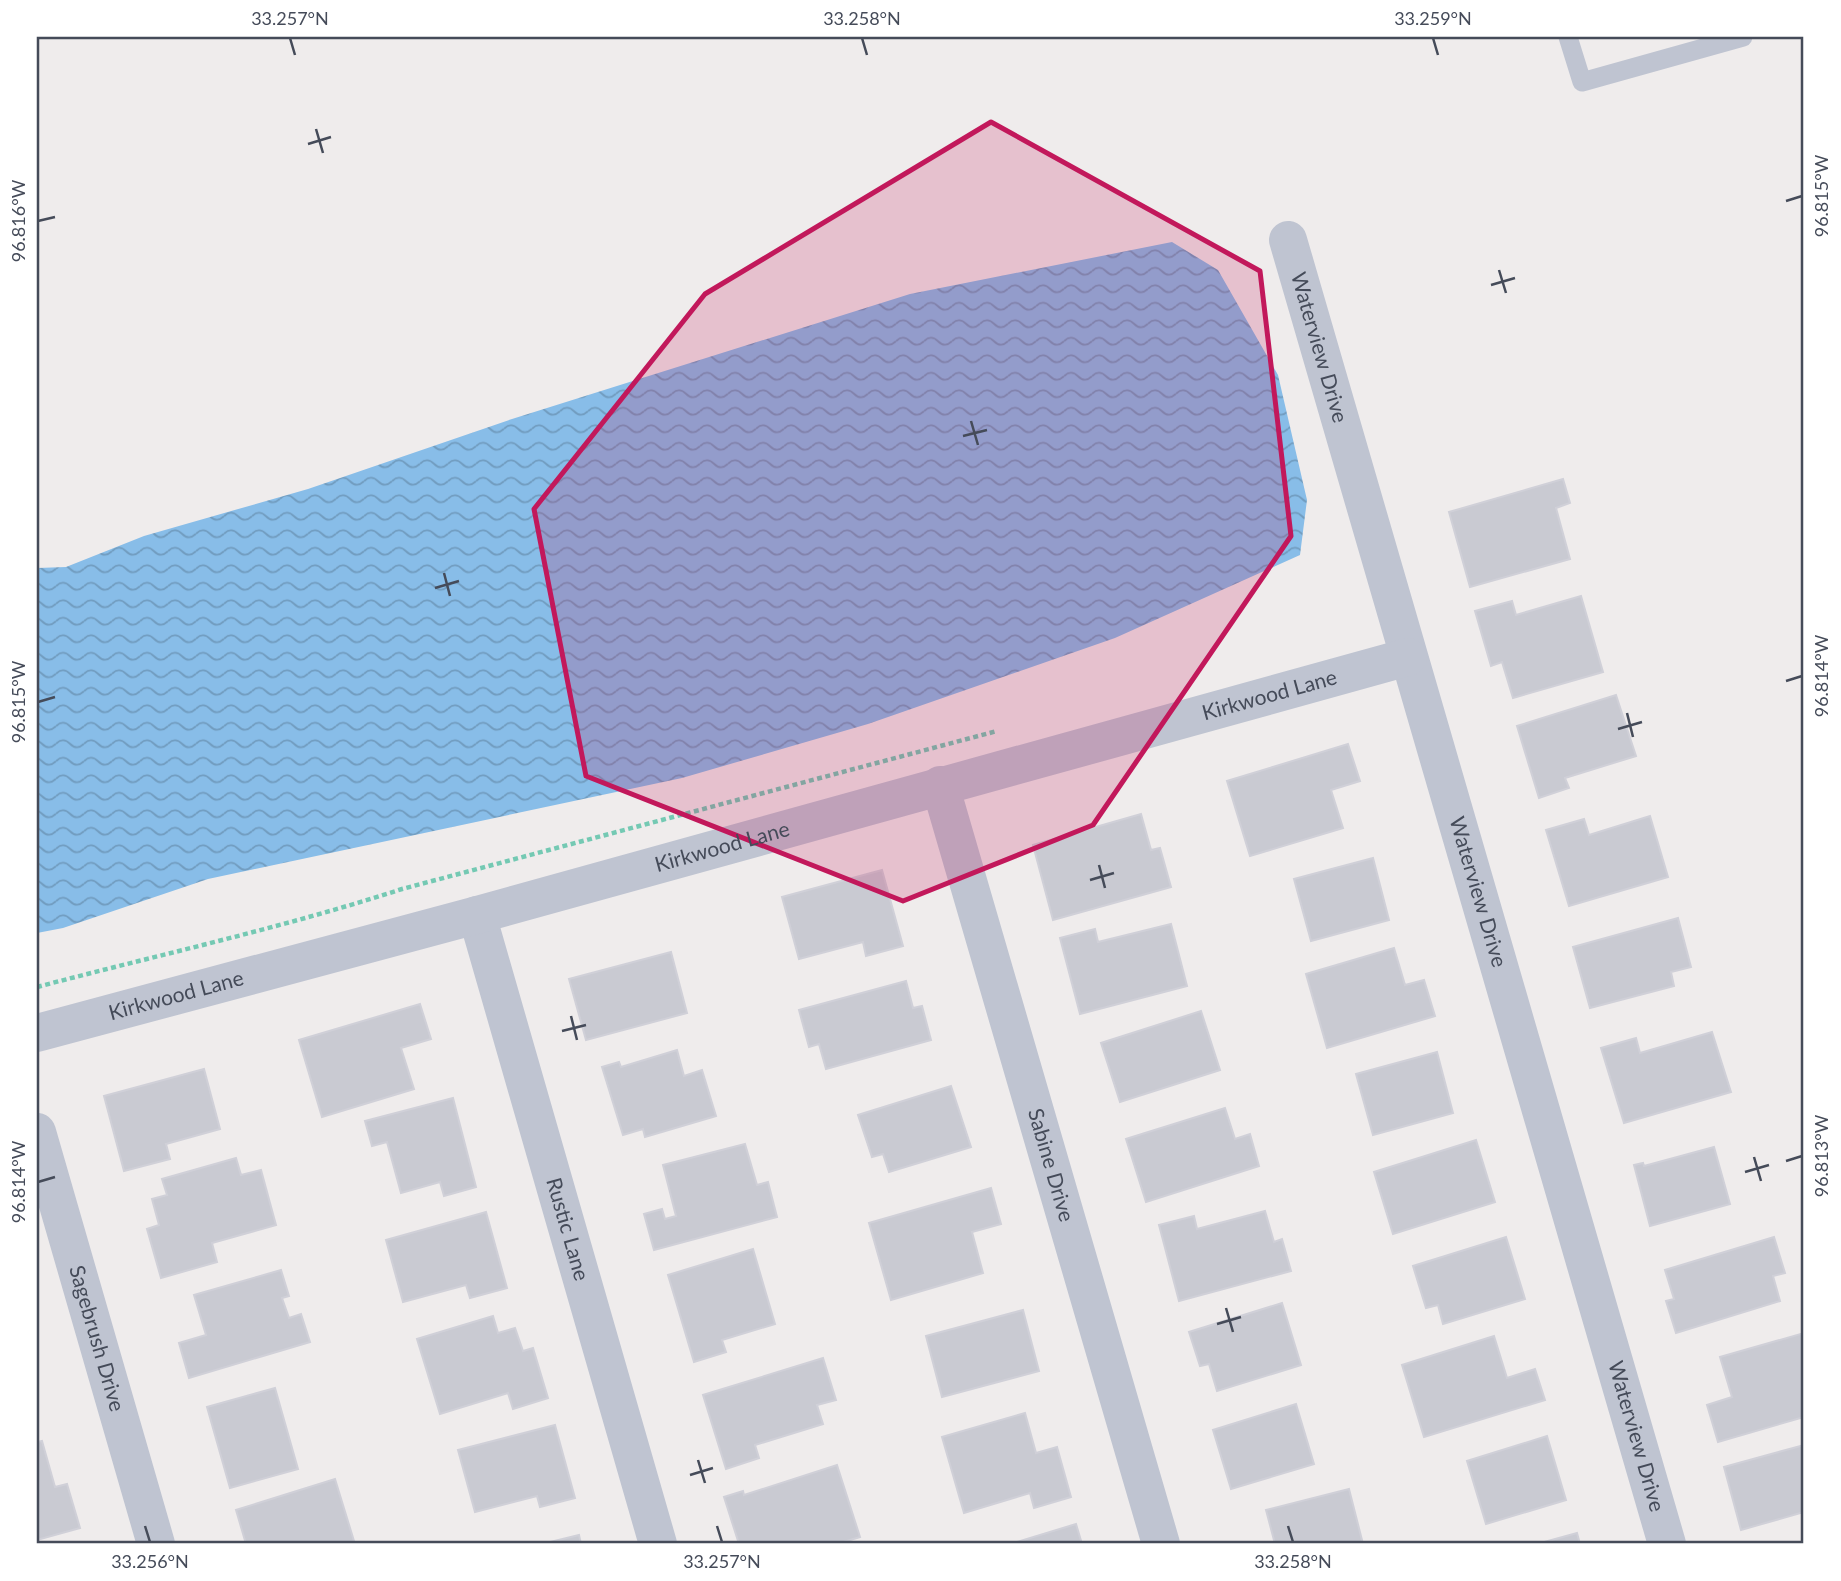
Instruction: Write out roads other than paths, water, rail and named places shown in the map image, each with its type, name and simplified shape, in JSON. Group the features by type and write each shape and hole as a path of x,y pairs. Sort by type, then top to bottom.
{"street":[{"name":"Waterview Drive","path":"1288,240 1408,657 1517,1018 1667,1544"},
{"name":"Kirkwood Lane","path":"37,1033 477,915 1408,657"},
{"name":"Sabine Drive","path":"940,785 1161,1544"},
{"name":"Rustic Lane","path":"477,915 657,1544"},
{"name":"Sagebrush Drive","path":"37,1132 156,1544"}],"lane":[{"path":"1568,37 1582,82 1743,37"}],"water":[{"path":"1172,242 1218,270 1278,375 1307,500 1300,555 1115,638 868,724 682,778 208,879 63,928 37,933 37,568 66,567 144,536 308,489 512,419 910,294"}]}
